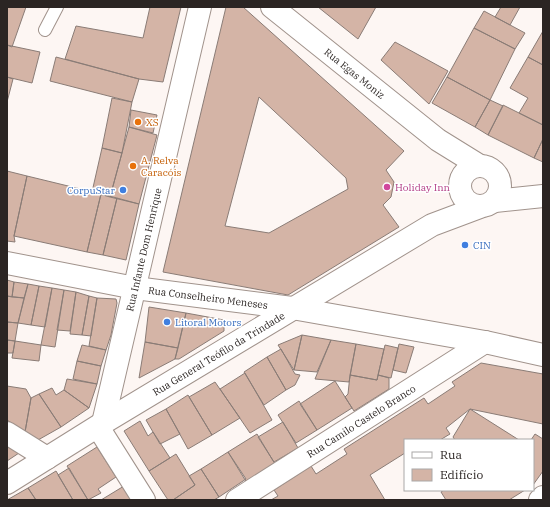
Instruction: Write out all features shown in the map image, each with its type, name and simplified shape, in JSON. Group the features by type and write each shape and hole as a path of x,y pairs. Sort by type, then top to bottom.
{"main road":[{"name":"Rua Infante Dom Henrique","path":"101,425 135,288 200,7"},
{"name":"Rua Egas Moniz","path":"272,7 438,140 480,166"},
{"name":"Rua Egas Moniz","path":"438,140 460,182"},
{"path":"480,166 495,172 499,179 501,186 499,194 487,204 472,206 465,201 461,194 460,182 472,167 480,166"},
{"path":"499,179 543,196"},
{"name":"Rua General Teófilo da Trindade","path":"432,225 460,182"},
{"name":"Rua General Teófilo da Trindade","path":"7,483 292,308 432,225 487,204 543,196"},
{"name":"Rua Conselheiro Meneses","path":"7,263 135,288 292,308 485,342 543,355"},
{"name":"Rua Camilo Castelo Branco","path":"237,500 485,342"},
{"path":"101,425 144,500"},
{"path":"7,433 47,458"},
{"path":"540,500 543,497"}],"lane":[{"path":"45,30 56,7"}],"building":[{"path":"7,7 26,7 12,47 7,45"},
{"path":"150,7 181,7 163,82 139,79 65,59 76,26 143,38"},
{"path":"226,7 243,7 404,151 386,170 394,182 391,197 383,205 399,227 288,295 163,272","holes":["259,97 346,178 348,189 269,233 225,226"]},
{"path":"318,7 376,7 358,39"},
{"path":"501,7 520,7 510,25 495,17"},
{"path":"484,11 525,33 515,49 474,28"},
{"path":"474,28 515,49 490,100 447,77"},
{"path":"543,31 543,65 528,57"},
{"path":"395,42 448,71 429,104 381,60"},
{"path":"7,45 40,52 32,83 7,77"},
{"path":"56,57 139,79 132,102 50,81"},
{"path":"528,57 543,65 543,125 519,113 528,98 510,88"},
{"path":"7,77 13,79 7,102"},
{"path":"447,77 490,100 475,127 432,103"},
{"path":"112,98 132,102 122,153 102,148"},
{"path":"490,100 503,106 488,135 475,127"},
{"path":"503,105 543,125 543,139 534,158 488,135"},
{"path":"131,110 157,115 153,133 129,127"},
{"path":"129,127 157,135 139,204 110,197"},
{"path":"543,139 543,162 534,158"},
{"path":"102,148 122,153 110,197 92,192"},
{"path":"7,171 27,176 14,236 15,242 7,241"},
{"path":"27,176 101,194 87,252 14,236"},
{"path":"101,194 117,198 103,255 87,252"},
{"path":"117,198 139,204 126,260 103,255"},
{"path":"7,280 14,282 12,297 7,296"},
{"path":"14,282 28,284 24,298 12,297"},
{"path":"28,284 39,286 31,325 18,323"},
{"path":"39,286 52,288 45,327 31,325"},
{"path":"52,288 64,290 55,347 41,345"},
{"path":"64,290 76,292 70,331 57,330"},
{"path":"76,292 89,296 82,335 70,334"},
{"path":"7,296 24,298 18,323 7,322"},
{"path":"89,296 97,298 91,336 82,335"},
{"path":"97,298 116,299 117,303 111,335 106,350 89,346"},
{"path":"149,307 186,313 178,348 145,342"},
{"path":"186,313 224,320 224,331 179,359 175,359"},
{"path":"7,322 18,323 15,341 7,340"},
{"path":"302,335 331,340 317,372 294,370"},
{"path":"302,335 294,370 278,345"},
{"path":"7,340 15,341 13,353 7,353"},
{"path":"331,340 356,344 349,382 315,379"},
{"path":"15,341 41,345 39,361 12,358"},
{"path":"145,342 178,348 175,359 139,378"},
{"path":"356,344 384,349 377,380 350,375"},
{"path":"399,344 414,347 406,373 393,370"},
{"path":"82,345 106,350 101,366 77,361"},
{"path":"385,345 398,348 391,378 378,375"},
{"path":"281,349 295,374 300,375 295,385 286,390 267,357"},
{"path":"267,357 286,390 264,405 244,372"},
{"path":"77,361 101,366 97,384 73,379"},
{"path":"481,363 543,374 543,424 470,409 446,428 450,434 442,439 404,439 404,454 370,475 385,500 271,500 278,496 274,490 311,466 316,474 347,454 344,449 424,398 428,404 455,386 452,382"},
{"path":"245,373 272,420 250,433 220,389"},
{"path":"350,375 377,380 378,375 389,378 389,389 354,411 345,397 348,394"},
{"path":"67,379 97,384 89,408 64,390"},
{"path":"335,381 352,408 317,430 300,404"},
{"path":"215,382 240,418 212,435 189,397"},
{"path":"7,386 26,389 31,398 25,432 7,420"},
{"path":"52,388 56,395 64,390 89,408 61,427 39,394"},
{"path":"39,394 61,427 38,440 25,432 31,398"},
{"path":"188,395 212,435 188,449 166,409"},
{"path":"299,401 317,430 296,443 278,415"},
{"path":"166,409 180,434 160,444 146,420"},
{"path":"470,409 517,439 454,439 453,437"},
{"path":"140,421 148,436 153,432 170,458 149,471 124,431"},
{"path":"283,422 298,448 274,462 258,437"},
{"path":"257,434 275,464 247,483 228,452"},
{"path":"535,434 543,439 543,471 534,484 534,439 532,439"},
{"path":"7,442 22,451 7,461"},
{"path":"97,447 116,477 98,489 101,493 88,500 67,466"},
{"path":"228,452 246,479 219,497 201,469"},
{"path":"176,454 195,485 173,500 168,500 149,471"},
{"path":"69,468 88,500 73,500 58,475"},
{"path":"201,469 219,497 214,500 173,500 195,485 189,476"},
{"path":"56,471 73,500 36,500 28,488"},
{"path":"124,486 133,500 101,500"},
{"path":"28,488 36,500 7,500"},
{"path":"523,491 509,500 446,500 441,492"}],"place":[{"name":"XS","path":"138,122"},
{"name":"A. Relva Caracóis","path":"133,166"},
{"name":"Holiday Inn","path":"387,187"},
{"name":"CorpuStar","path":"123,190"},
{"name":"CIN","path":"465,245"},
{"name":"Litoral Motors","path":"167,322"}]}
